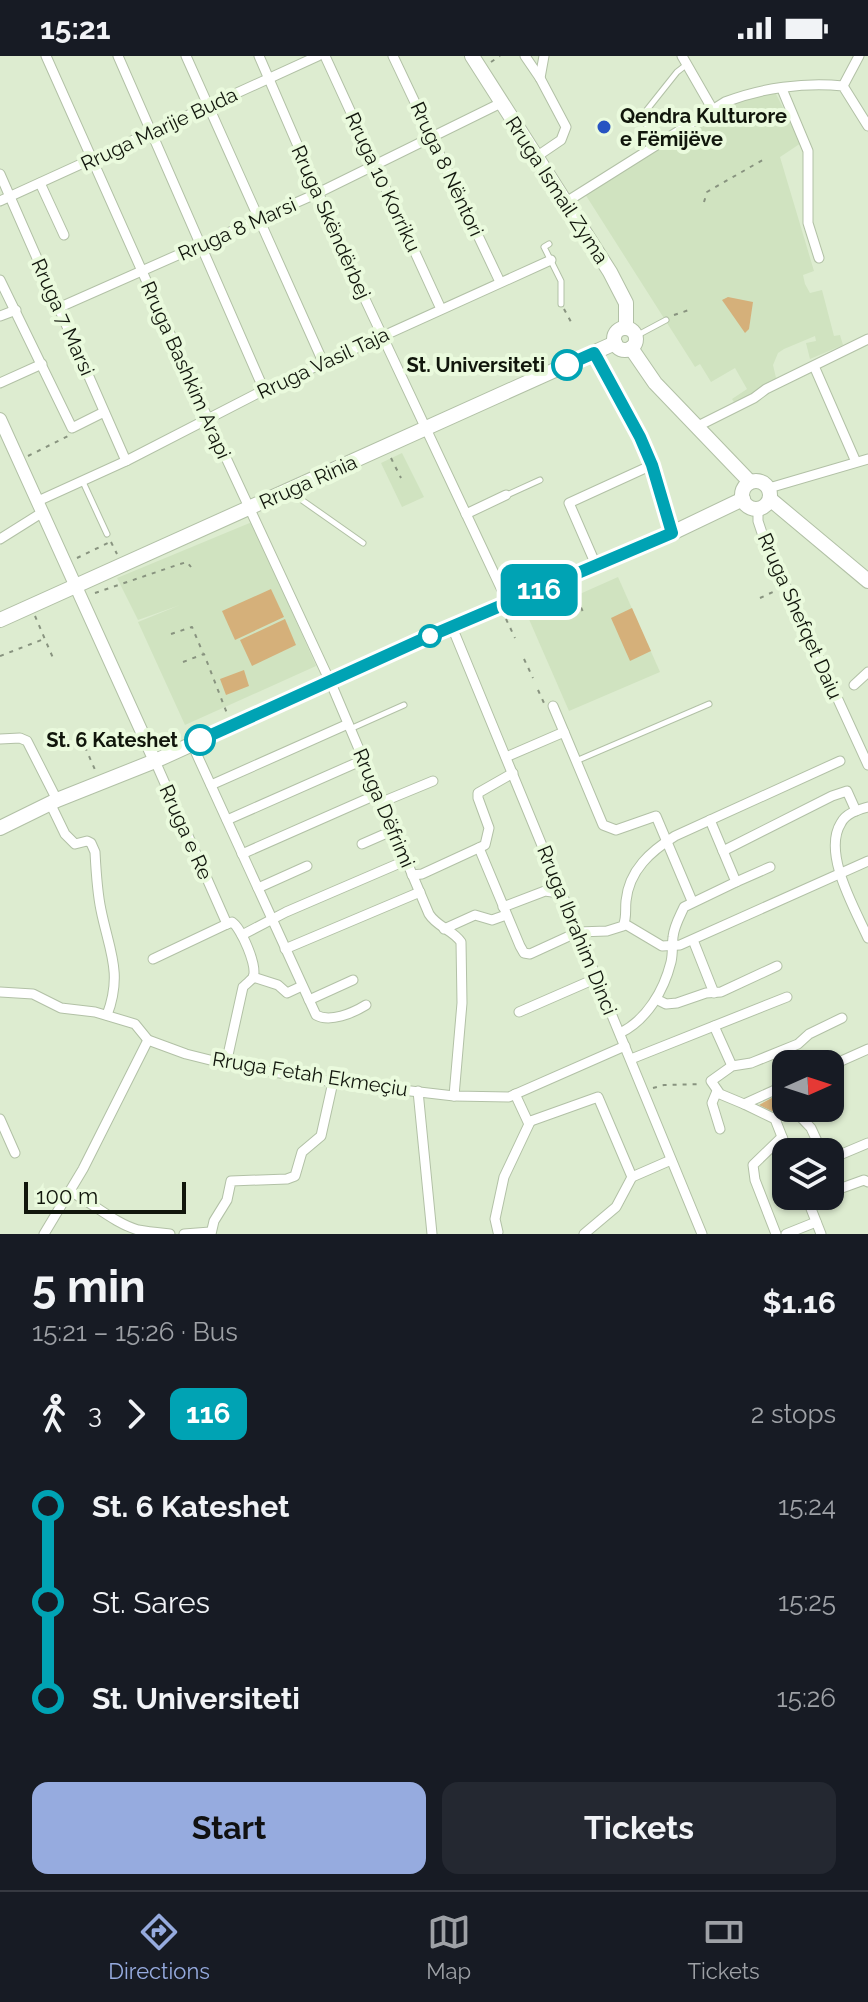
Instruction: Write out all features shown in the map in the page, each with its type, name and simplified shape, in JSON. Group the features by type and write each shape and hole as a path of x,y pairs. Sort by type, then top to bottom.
{"main road":[{"name":"Rruga Ismail Zyma","path":"472,56 566,202 577,227 623,295 631,337 655,383 750,482"},
{"name":"Rruga Rinia","path":"0,620 83,589 122,566 594,353 615,343 616,333 631,337"},
{"path":"765,498 749,506 743,499 743,490 750,482 762,482 765,498 868,581"},
{"path":"0,828 452,627 506,609 743,499"}],"street":[{"name":"Rruga Bashkim Arapi","path":"46,56 208,419 330,682"},
{"path":"118,56 264,390"},
{"path":"186,56 323,362"},
{"name":"Rruga Skëndërbej","path":"259,56 506,609"},
{"name":"Rruga Marije Buda","path":"0,201 318,56"},
{"name":"Rruga 10 Korriku","path":"325,56 441,309"},
{"name":"Rruga 8 Nëntori","path":"393,56 500,282"},
{"path":"525,56 566,127 561,140 536,157"},
{"path":"540,78 544,56"},
{"path":"843,86 859,56"},
{"path":"684,60 713,110"},
{"path":"566,202 713,110 752,92 827,84 843,86"},
{"path":"843,86 868,126"},
{"path":"782,89 808,151 808,223 819,258"},
{"name":"Rruga 8 Marsi","path":"58,308 318,193 501,103"},
{"name":"Rruga 7 Marsi","path":"0,174 126,461"},
{"path":"40,183 64,235"},
{"name":"Rruga Vasil Taja","path":"0,539 40,507 83,481 323,362 551,260"},
{"path":"0,280 72,428 104,412"},
{"path":"0,316 16,310"},
{"path":"698,426 868,339"},
{"path":"594,353 613,384 652,465 672,533"},
{"path":"0,383 42,364"},
{"path":"814,366 856,462"},
{"name":"Rruga e Re","path":"0,419 10,448 83,589 227,924 235,924 242,935"},
{"path":"765,498 868,459"},
{"path":"596,565 569,503 652,465"},
{"path":"466,514 506,495"},
{"name":"Rruga Shefqet Daiu","path":"765,498 758,521 763,536 865,748 868,765"},
{"name":"Rruga Ibrahim Dinci","path":"452,627 702,1234"},
{"path":"854,685 868,672"},
{"name":"Rruga Dëfrimi","path":"330,682 432,918 459,939 462,957 461,1011 454,1096"},
{"path":"553,706 606,827 616,830 654,815 692,901"},
{"path":"211,785 349,727"},
{"path":"506,757 564,732"},
{"path":"0,739 26,740 65,834 75,844 91,843 95,852 101,912 113,953 112,1000 107,1015"},
{"path":"192,744 316,1015 322,1019 352,1013 366,1005"},
{"path":"227,820 363,760"},
{"path":"625,924 626,901 634,873 667,841 840,761"},
{"path":"412,875 422,874 486,842 489,828 478,793 513,773"},
{"path":"242,854 380,798 433,781"},
{"path":"723,851 847,791 856,811"},
{"path":"868,807 846,817 838,829 835,846 839,872 868,938"},
{"path":"710,820 736,882"},
{"path":"362,844 394,830"},
{"path":"479,848 523,951 527,954 578,932 607,931 625,924"},
{"path":"226,1064 243,987 253,977 253,963 242,935 271,918 407,860"},
{"path":"625,924 662,946 673,946 693,940 868,861"},
{"path":"258,888 307,866"},
{"path":"620,1033 632,1026 656,999 667,974 674,931 682,911 692,901 770,867"},
{"path":"444,929 475,915 492,920 545,891 560,889"},
{"path":"285,949 420,892"},
{"path":"153,959 227,924"},
{"path":"693,940 714,993"},
{"path":"656,999 671,1005 714,993 777,966"},
{"path":"253,977 278,985 285,993 302,986"},
{"path":"519,1012 597,978"},
{"path":"309,1000 353,980"},
{"name":"Rruga Fetah Ekmeçiu","path":"0,992 33,994 61,1008 107,1015 135,1024 148,1040 226,1064 333,1082 454,1096 501,1098 515,1094 625,1046"},
{"path":"631,1059 787,997"},
{"path":"772,1118 717,1091 711,1081 732,1066 751,1063 798,1044 809,1034 842,1018"},
{"path":"714,1026 732,1066"},
{"path":"44,1234 71,1192 148,1040"},
{"path":"844,1060 868,1049"},
{"path":"184,1234 211,1233 214,1221 227,1200 231,1181 295,1176 302,1152 321,1136 333,1082"},
{"path":"418,1091 432,1234"},
{"path":"717,1091 712,1103 720,1129"},
{"path":"744,1104 772,1093"},
{"path":"515,1094 526,1120 530,1122"},
{"path":"498,1232 495,1219 504,1177 530,1122 598,1097 632,1177"},
{"path":"0,1119 15,1153"},
{"path":"776,1122 782,1137 753,1165 755,1180 776,1234"},
{"path":"844,1153 868,1143"},
{"path":"584,1234 616,1207 632,1177 671,1160"},
{"path":"844,1187 864,1180 868,1182"},
{"path":"71,1192 138,1230 170,1234"},
{"path":"811,1210 821,1234"},
{"path":"786,1234 816,1222"}],"lane":[{"path":"656,146 642,116 684,60"},
{"path":"549,244 544,247 561,281 561,304"},
{"path":"631,337 666,320"},
{"path":"506,495 540,480"},
{"path":"83,481 107,534"},
{"path":"289,490 363,543"},
{"path":"576,761 709,704"},
{"path":"349,727 404,705"}],"path":[{"path":"494,60 500,56"},
{"path":"704,202 707,192 766,158"},
{"path":"561,304 571,322"},
{"path":"674,315 692,309"},
{"path":"28,456 67,438 72,428"},
{"path":"392,458 401,478"},
{"path":"107,534 122,566"},
{"path":"77,558 111,542"},
{"path":"83,589 98,594 120,583 180,564 187,562 191,567"},
{"path":"571,584 583,612"},
{"path":"760,598 773,592"},
{"path":"506,609 515,638"},
{"path":"33,611 53,658"},
{"path":"171,634 192,627 225,708"},
{"path":"0,656 44,639"},
{"path":"183,662 204,654"},
{"path":"524,659 533,678"},
{"path":"85,747 98,776"},
{"path":"644,1092 664,1085 696,1085 711,1081"}],"shaded area":[{"path":"775,92 801,143 780,157 814,271 803,275 805,284 810,293 822,290 834,336 840,335 843,345 810,359 806,343 816,341 815,336 784,349 778,353 773,365 777,382 734,402 732,399 747,389 735,368 711,382 700,364 695,367 585,194 727,105 752,94"},
{"path":"728,297 753,302 749,329 745,333 722,300"},
{"path":"402,453 424,497 402,507 381,463"},
{"path":"252,522 316,666 185,725 138,622 180,605 138,620 117,578"},
{"path":"618,577 660,672 569,711 528,617"},
{"path":"271,589 284,617 235,640 222,611"},
{"path":"632,608 651,651 630,661 611,618"},
{"path":"285,619 296,645 252,666 240,640"},
{"path":"244,670 249,686 226,695 220,679"},
{"path":"772,1098 772,1111 759,1105"}],"bus line":[{"name":"116","path":"200,740 425,638 672,533 652,465 640,437 594,353 567,365"}],"place":[{"name":"Qendra Kulturore e Fëmijëve","path":"604,127"},
{"name":"St. Universiteti","path":"567,365"},
{"name":"St. 6 Kateshet","path":"200,740"}]}
